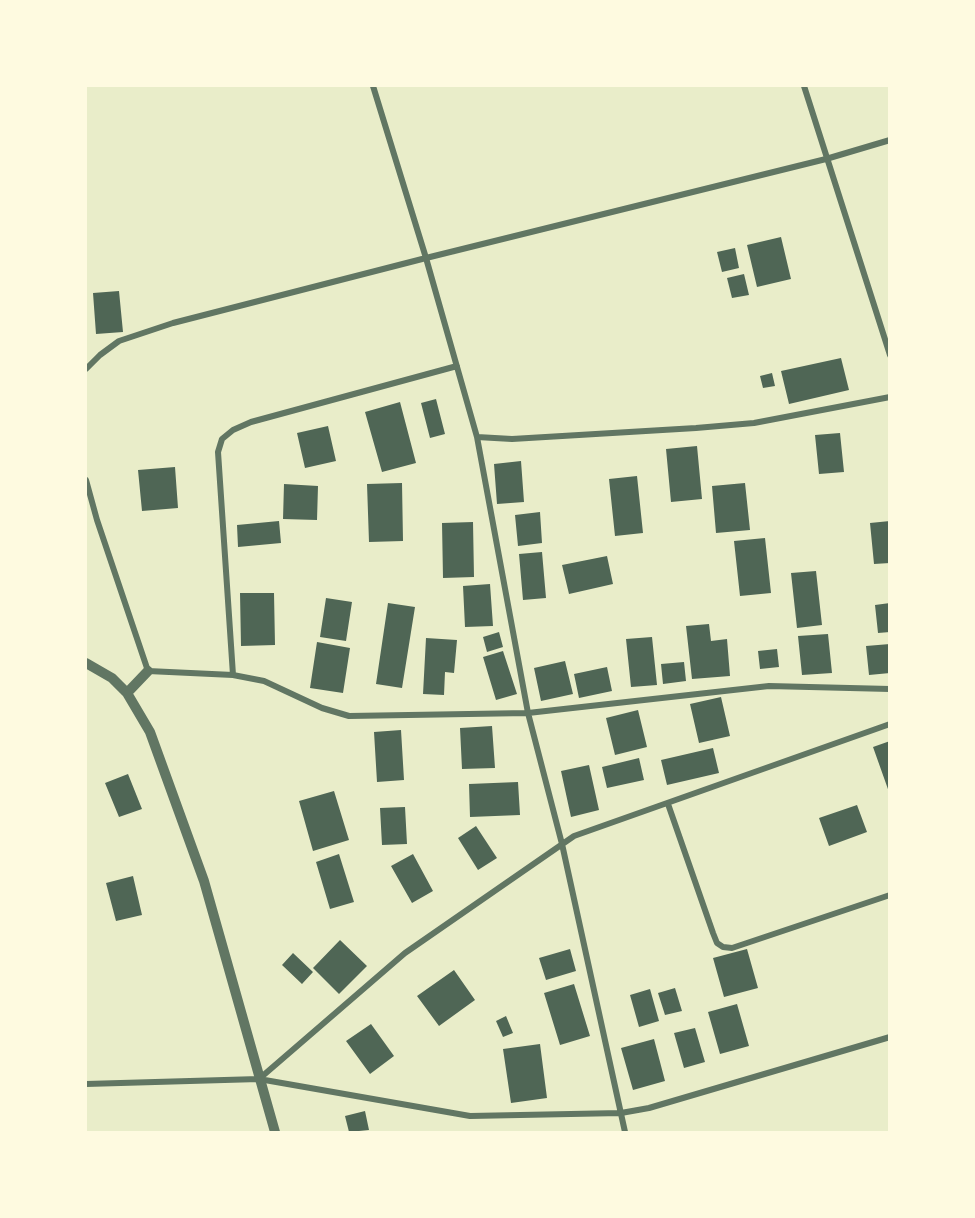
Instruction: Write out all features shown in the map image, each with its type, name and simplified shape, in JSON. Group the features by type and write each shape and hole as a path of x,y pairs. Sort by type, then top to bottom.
{"street":[{"path":"373,86 426,258 477,437 528,713 562,844 625,1132"},
{"path":"804,86 890,355"},
{"path":"86,369 119,341 173,323 826,159 890,140"},
{"path":"233,675 218,452 222,439 233,430 251,422 457,366"},
{"path":"477,437 512,439 754,423 890,397"},
{"path":"86,480 97,520 148,671"},
{"path":"86,663 112,678 127,693 150,732 204,881 275,1132"},
{"path":"127,693 148,671 233,675 264,681 321,708 349,716 528,713 769,686 890,689"},
{"path":"259,1079 405,953 574,836 890,724"},
{"path":"668,804 713,933 717,943 723,947 732,948 890,895"},
{"path":"86,1084 259,1079 470,1116 621,1113 649,1108 890,1037"}],"building":[{"path":"781,237 791,279 757,287 747,245"},
{"path":"735,248 739,268 722,272 717,252"},
{"path":"744,274 749,295 732,298 727,278"},
{"path":"119,291 123,332 96,334 93,293"},
{"path":"841,358 849,390 789,404 781,371"},
{"path":"772,373 775,386 763,388 760,376"},
{"path":"436,399 445,434 430,438 421,403"},
{"path":"400,402 416,463 382,472 365,412"},
{"path":"328,426 336,461 305,468 297,433"},
{"path":"840,433 844,472 819,474 815,435"},
{"path":"697,446 702,499 671,502 666,449"},
{"path":"521,461 524,502 497,504 494,464"},
{"path":"175,467 178,508 142,511 138,470"},
{"path":"637,476 643,533 615,536 609,479"},
{"path":"402,483 403,541 369,542 367,484"},
{"path":"745,483 750,530 716,533 712,486"},
{"path":"284,484 318,486 317,520 283,519"},
{"path":"540,512 542,543 518,546 515,515"},
{"path":"279,521 281,543 238,547 237,525"},
{"path":"890,521 890,563 874,564 870,523"},
{"path":"473,522 474,577 443,578 442,523"},
{"path":"765,538 771,593 740,596 734,541"},
{"path":"542,552 546,598 523,600 519,554"},
{"path":"607,556 613,584 569,594 562,565"},
{"path":"816,571 822,625 797,628 791,573"},
{"path":"490,584 493,626 465,627 463,586"},
{"path":"240,593 274,593 275,645 241,646"},
{"path":"326,598 352,602 346,641 320,637"},
{"path":"388,603 415,607 402,688 376,684"},
{"path":"890,603 890,632 878,633 875,605"},
{"path":"709,624 711,641 727,639 730,676 692,679 686,626"},
{"path":"499,632 503,647 487,652 483,637"},
{"path":"828,634 832,673 802,675 798,636"},
{"path":"652,637 657,685 631,687 626,639"},
{"path":"426,638 457,640 454,673 445,672 444,695 423,694"},
{"path":"317,642 350,648 343,693 310,688"},
{"path":"890,644 890,673 869,675 866,646"},
{"path":"777,649 779,667 760,669 758,651"},
{"path":"503,651 517,694 496,700 483,657"},
{"path":"565,661 573,694 541,701 534,668"},
{"path":"684,662 686,681 663,684 661,664"},
{"path":"607,667 612,691 579,698 574,674"},
{"path":"721,697 730,736 699,743 690,704"},
{"path":"638,710 647,747 615,755 606,718"},
{"path":"492,726 495,768 462,769 460,728"},
{"path":"401,730 404,780 377,782 374,732"},
{"path":"890,741 890,792 889,792 873,747"},
{"path":"713,748 719,773 667,785 661,760"},
{"path":"639,758 644,780 607,788 602,767"},
{"path":"589,765 599,810 571,817 561,771"},
{"path":"128,774 142,809 119,817 105,783"},
{"path":"518,782 520,815 470,817 469,784"},
{"path":"334,791 349,840 313,851 299,801"},
{"path":"857,805 867,832 829,846 819,818"},
{"path":"405,807 407,844 382,845 380,808"},
{"path":"476,826 497,858 478,870 458,838"},
{"path":"339,854 354,902 330,909 316,862"},
{"path":"413,854 433,891 412,903 391,866"},
{"path":"133,876 142,915 116,921 106,883"},
{"path":"340,940 367,966 339,994 313,968"},
{"path":"570,949 576,971 546,980 539,958"},
{"path":"747,949 758,988 724,997 713,958"},
{"path":"293,953 313,972 302,984 282,965"},
{"path":"454,970 475,1000 439,1026 417,996"},
{"path":"574,984 590,1036 560,1045 544,993"},
{"path":"675,988 682,1011 665,1015 658,993"},
{"path":"650,989 659,1021 639,1027 630,995"},
{"path":"737,1004 749,1046 720,1054 708,1012"},
{"path":"506,1016 513,1033 503,1037 496,1021"},
{"path":"371,1024 394,1056 370,1074 346,1041"},
{"path":"695,1028 705,1062 684,1068 674,1033"},
{"path":"654,1039 665,1081 633,1090 621,1048"},
{"path":"540,1044 547,1098 511,1103 503,1049"},
{"path":"365,1111 369,1130 349,1132 345,1116"}]}
